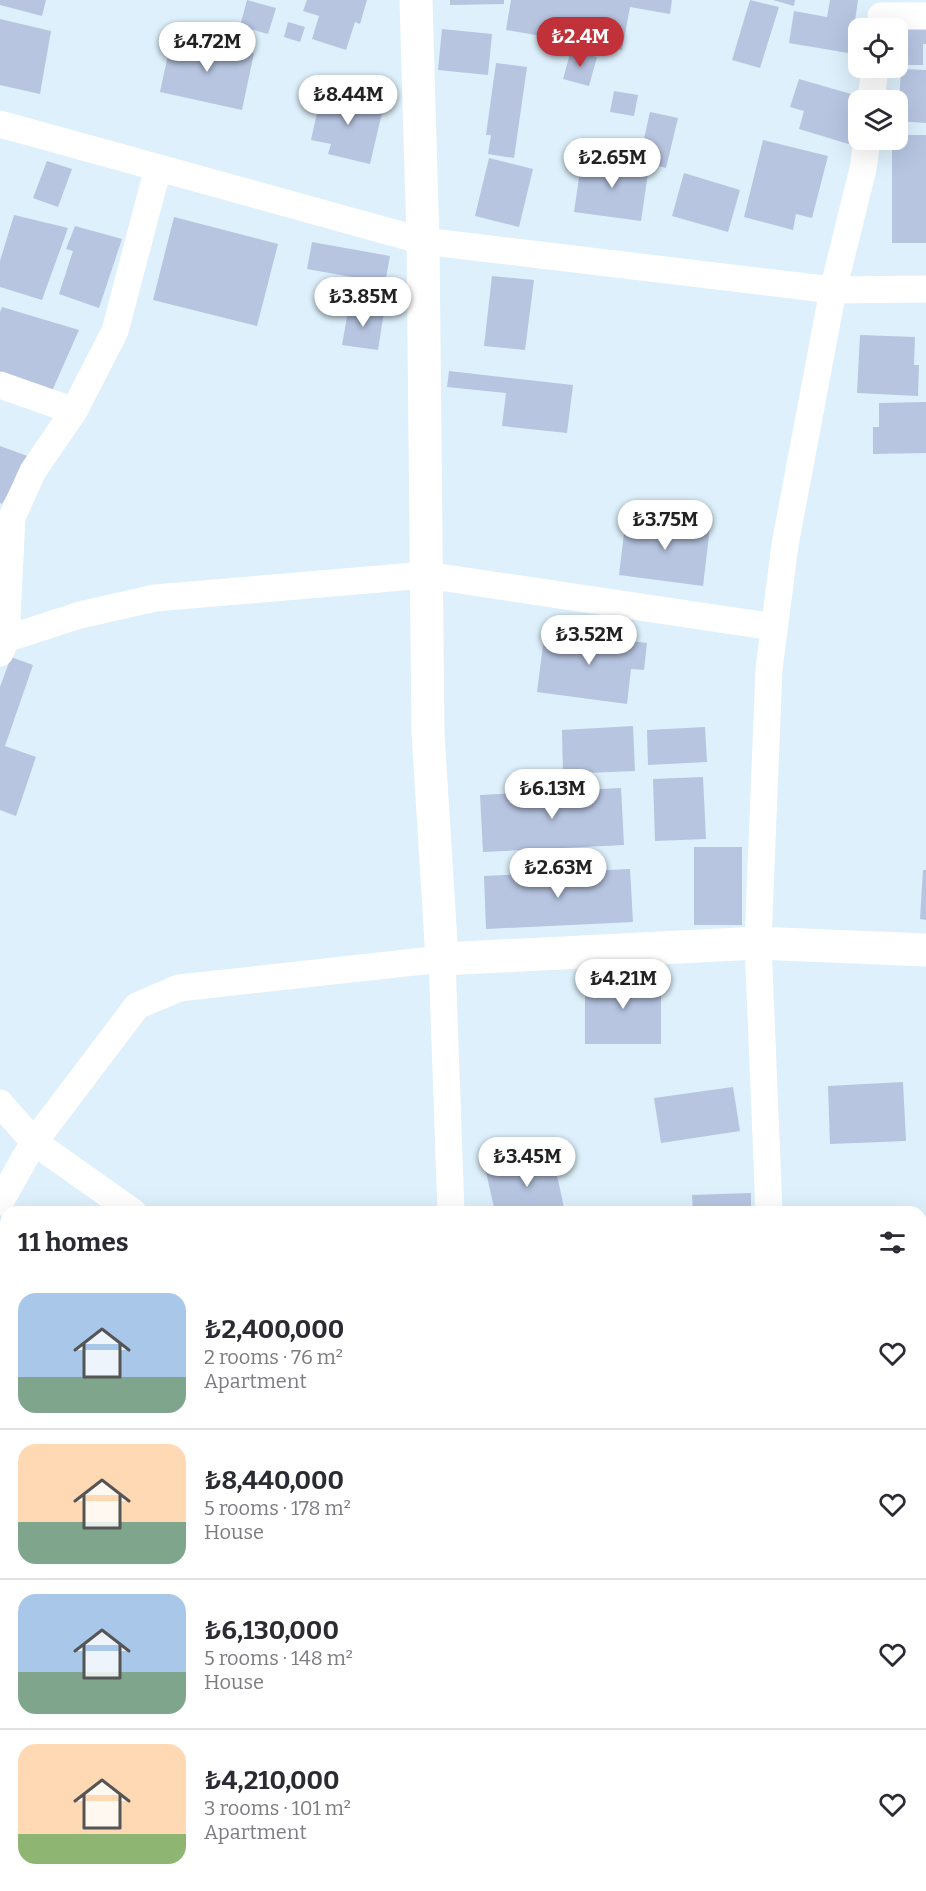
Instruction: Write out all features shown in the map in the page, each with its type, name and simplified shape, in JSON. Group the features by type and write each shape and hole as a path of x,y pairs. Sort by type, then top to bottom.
{"street":[{"path":"416,0 423,241 428,733 442,959 451,1206"},
{"path":"881,15 926,16"},
{"path":"0,124 423,241 832,290 926,289"},
{"path":"769,1206 759,943 769,669 785,545 832,290 863,169 866,150"},
{"path":"158,168 115,331 74,411 33,471 12,517 3,646 80,615 155,598 426,575 774,627"},
{"path":"0,385 74,411"},
{"path":"0,1202 34,1142 137,1006 179,988 442,959 759,943 926,950"},
{"path":"0,1103 34,1142 125,1206"}],"building":[{"path":"0,0 46,0 42,16 0,5"},
{"path":"247,0 276,8 268,34 240,26"},
{"path":"307,0 367,0 360,24 355,22 346,50 312,39 319,16 303,11"},
{"path":"450,0 504,0 504,4 450,5"},
{"path":"511,0 672,0 670,14 630,7 622,50 506,30"},
{"path":"750,0 779,7 760,68 732,60"},
{"path":"773,0 795,0 794,6"},
{"path":"830,0 858,0 855,18 848,18 848,53 789,43 794,11 827,17"},
{"path":"0,19 51,31 40,94 0,85"},
{"path":"288,22 305,27 300,42 284,37"},
{"path":"926,24 923,65 908,65 908,26"},
{"path":"442,29 492,34 488,75 438,70"},
{"path":"172,36 254,53 242,110 160,92"},
{"path":"571,50 597,57 589,86 563,79"},
{"path":"496,63 527,67 514,158 488,154 491,135 486,135"},
{"path":"908,69 926,70 926,123 908,122 908,90 900,90 900,78 908,78"},
{"path":"799,79 848,93 848,144 799,129 804,111 790,107"},
{"path":"322,90 384,104 370,164 328,154 331,144 311,140"},
{"path":"614,91 638,95 634,116 610,112"},
{"path":"650,112 678,118 666,168 639,161"},
{"path":"908,135 926,135 926,243 892,243 892,150 908,150"},
{"path":"763,140 828,156 812,218 796,214 793,230 744,217"},
{"path":"582,157 649,166 641,221 574,212"},
{"path":"489,158 533,169 519,227 475,216"},
{"path":"47,161 72,169 58,207 33,198"},
{"path":"684,173 740,190 728,232 672,216"},
{"path":"14,215 68,228 42,300 0,287 0,261"},
{"path":"174,217 278,244 257,326 153,300"},
{"path":"75,226 122,239 99,308 59,294 73,251 66,249"},
{"path":"312,242 390,256 385,283 307,269"},
{"path":"492,276 534,280 525,350 484,346"},
{"path":"349,306 384,312 378,350 342,345"},
{"path":"2,307 79,330 52,391 0,373 0,312"},
{"path":"860,335 915,337 914,365 919,365 918,396 857,393"},
{"path":"449,371 573,385 567,433 502,426 506,393 447,387"},
{"path":"926,402 926,453 873,454 873,427 879,427 879,403"},
{"path":"0,446 30,457 2,504 0,503"},
{"path":"626,517 710,527 703,586 619,575"},
{"path":"545,630 647,643 644,670 631,669 627,704 537,692"},
{"path":"11,657 33,665 5,746 36,757 16,816 0,810 0,687"},
{"path":"633,726 635,771 563,774 562,730"},
{"path":"705,727 707,762 648,765 647,730"},
{"path":"703,777 706,839 655,841 653,779"},
{"path":"621,788 624,845 483,852 480,795"},
{"path":"694,847 742,847 742,925 694,925"},
{"path":"630,869 633,922 486,929 484,876"},
{"path":"923,870 926,870 926,920 920,919"},
{"path":"661,975 661,1044 585,1044 585,976"},
{"path":"903,1082 906,1141 830,1144 828,1086"},
{"path":"733,1087 740,1131 661,1143 654,1098"},
{"path":"553,1157 564,1206 494,1206 486,1172"},
{"path":"751,1193 751,1206 693,1206 692,1195"}]}
